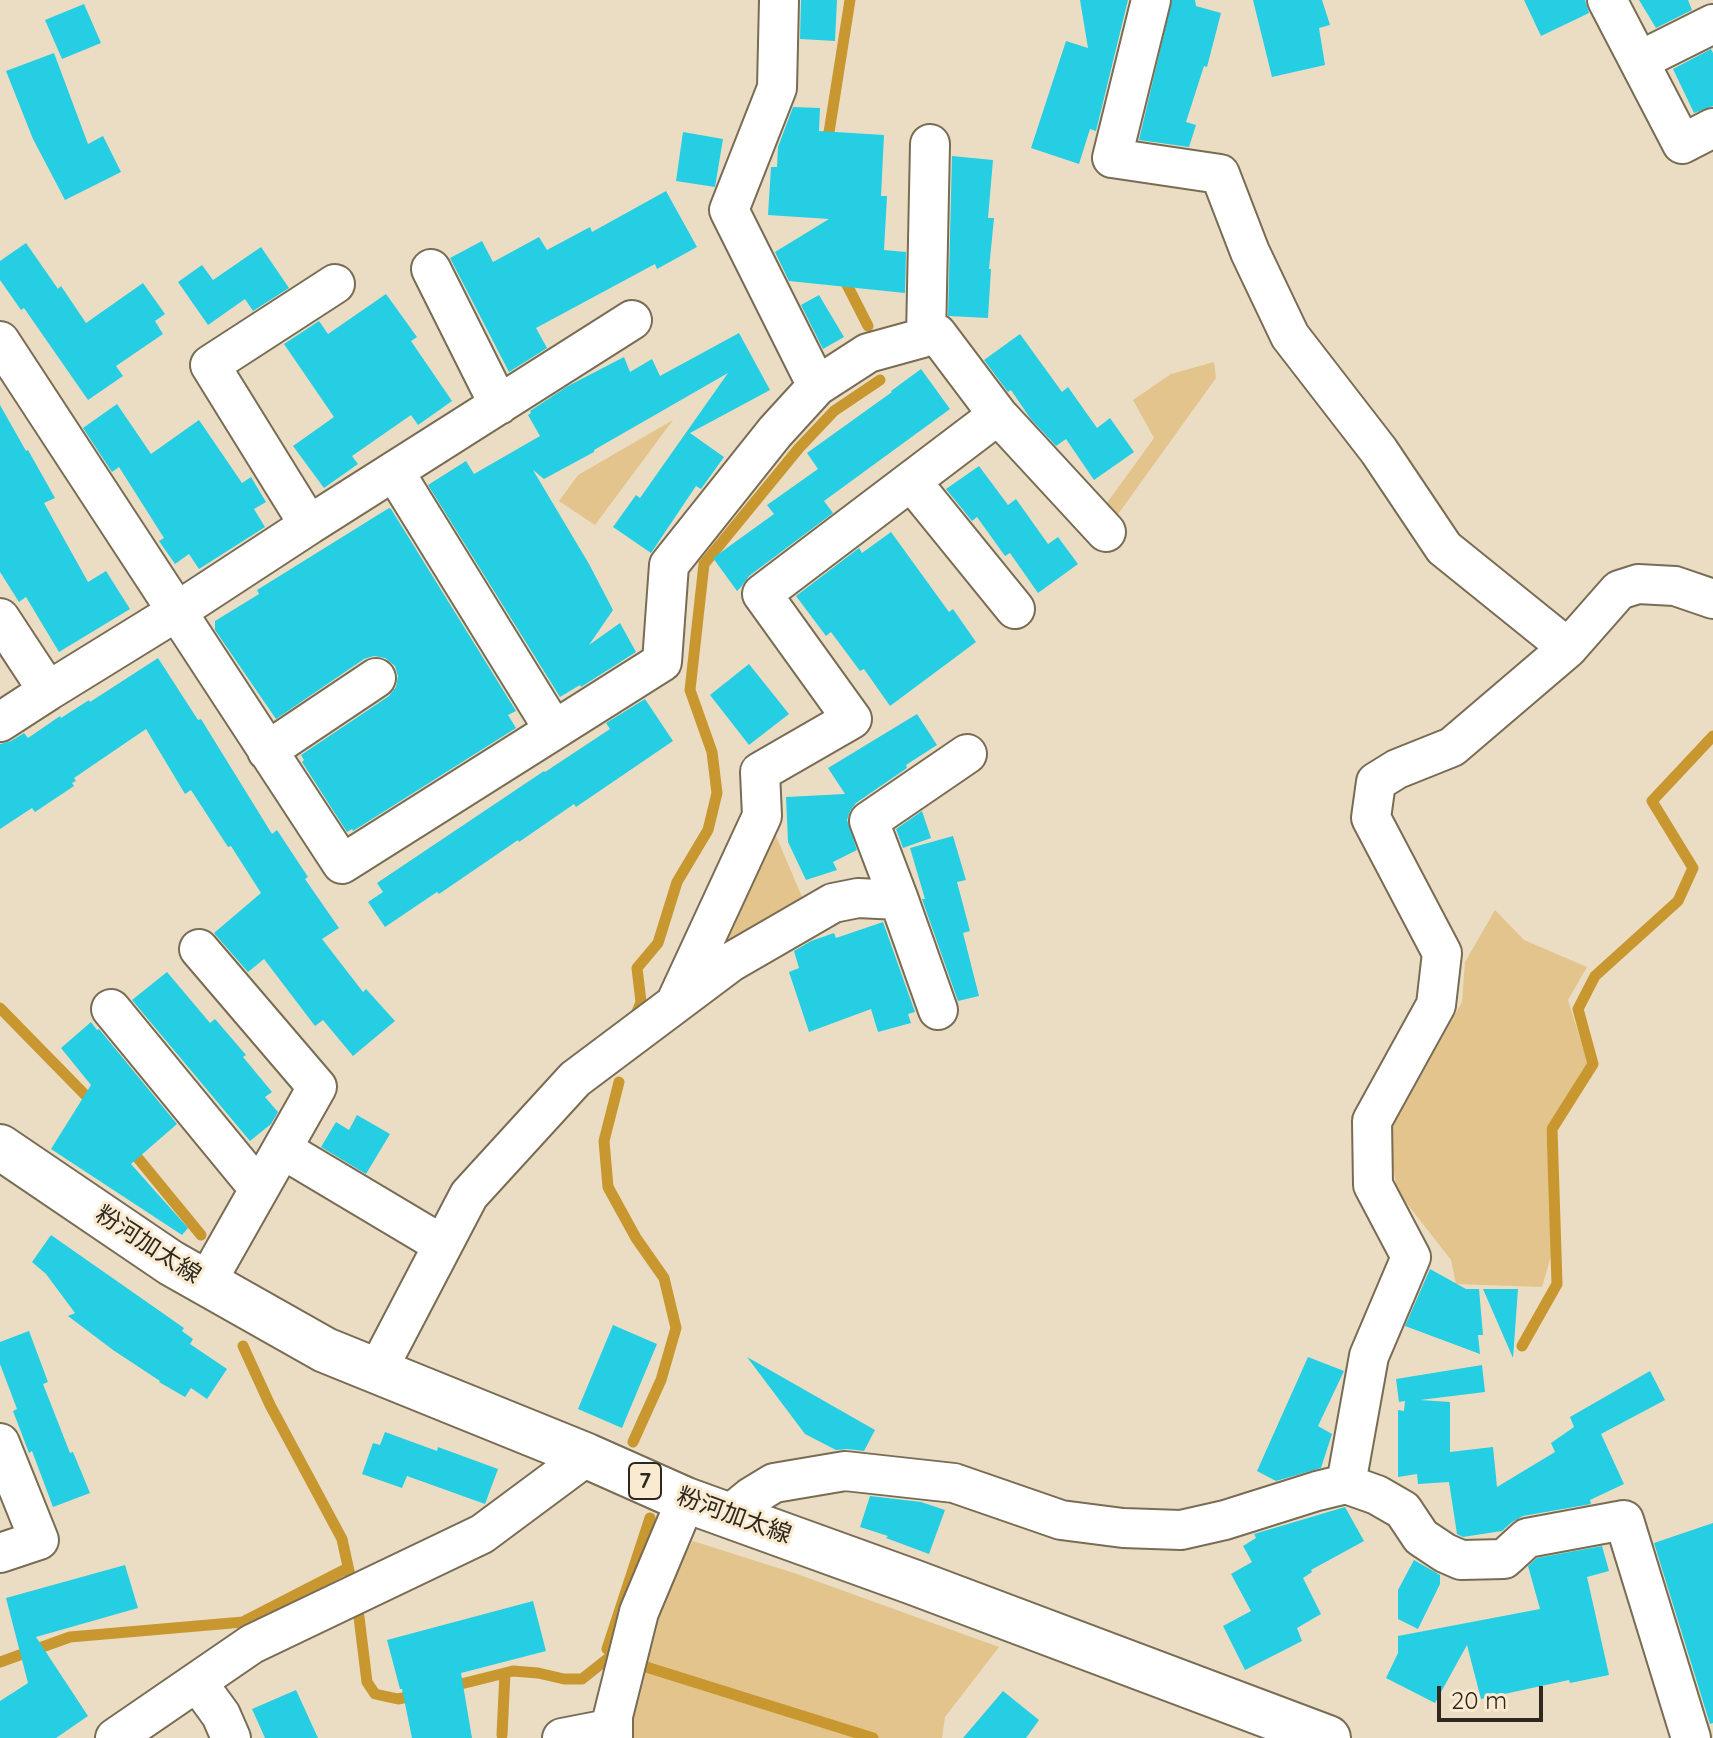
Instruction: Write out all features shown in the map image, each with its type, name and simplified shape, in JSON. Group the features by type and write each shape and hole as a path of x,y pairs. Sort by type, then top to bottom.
{"main road":[{"name":"粉河加太線","path":"0,1147 171,1263 325,1350 587,1456 686,1500 928,1587 1328,1738"}],"street":[{"path":"779,0 777,88 729,210 817,386"},
{"path":"1151,0 1112,158 1220,174 1250,252 1290,336 1379,451 1444,548 1568,648"},
{"path":"1607,0 1682,144 1713,128"},
{"path":"1639,61 1713,24"},
{"path":"926,337 930,144"},
{"path":"431,269 499,405"},
{"path":"309,525 210,365 335,284"},
{"path":"0,722 632,320"},
{"path":"0,341 342,864 662,662 669,565 775,432 817,386 868,353 937,334 998,415 1106,532"},
{"path":"675,1004 762,816 760,772 852,719 762,594 998,415"},
{"path":"394,471 554,730"},
{"path":"911,481 1015,609"},
{"path":"1346,1484 1369,1356 1411,1257 1373,1185 1372,1121 1436,1005 1442,953 1371,818 1376,782 1397,769 1452,747 1568,648 1619,590 1638,584 1675,586 1713,599"},
{"path":"0,618 48,691"},
{"path":"267,751 376,678"},
{"path":"938,1010 869,821 967,754"},
{"path":"377,1371 469,1195 575,1079 731,962 833,903 858,898 899,900"},
{"path":"199,949 317,1087 206,1283"},
{"path":"111,1009 259,1189"},
{"path":"282,1149 443,1245"},
{"path":"0,1443 39,1540 0,1553"},
{"path":"115,1738 252,1644 482,1534 587,1456"},
{"path":"729,1515 774,1483 845,1471 954,1483 1061,1520 1123,1528 1181,1530 1346,1484 1377,1495 1403,1510 1421,1537 1461,1560 1504,1559 1527,1538 1624,1520 1691,1738"},
{"path":"562,1738 598,1731 613,1735 613,1716 639,1612 686,1500"},
{"path":"197,1682 221,1715 231,1738"}],"shaded area":[{"path":"1214,362 1216,378 1111,524 1101,511 1154,438 1133,400 1171,374"},
{"path":"673,420 595,525 559,501 578,475"},
{"path":"773,829 803,899 711,964"},
{"path":"1495,910 1524,940 1587,967 1568,1000 1588,1064 1546,1128 1553,1249 1542,1287 1456,1284 1451,1260 1397,1191 1388,1135 1462,1002 1465,962"},
{"path":"693,1541 797,1574 999,1647 945,1717 942,1738 623,1738 647,1618"}],"building":[{"path":"801,0 837,0 835,41 800,39"},
{"path":"1080,0 1128,0 1096,131 1090,129 1079,164 1031,148 1066,41 1088,48"},
{"path":"1172,0 1195,0 1196,6 1221,13 1207,67 1204,66 1186,122 1196,125 1189,147 1139,140"},
{"path":"1253,0 1322,0 1330,25 1319,28 1325,65 1272,77"},
{"path":"1524,0 1585,0 1589,13 1541,36"},
{"path":"1639,0 1688,0 1692,10 1656,28"},
{"path":"84,4 101,43 62,59 45,20"},
{"path":"1711,49 1713,106 1694,113 1673,69"},
{"path":"54,53 88,144 103,136 121,172 65,200 33,139 6,71"},
{"path":"793,107 820,108 819,131 884,135 881,196 887,196 884,250 906,252 905,293 789,281 775,252 829,219 768,215 771,167 777,167 778,147"},
{"path":"683,132 723,139 715,187 676,181"},
{"path":"952,156 993,160 988,218 994,218 988,318 948,316"},
{"path":"666,191 697,247 657,269 655,264 536,328 547,348 509,372 450,258 482,241 493,262 539,237 547,250 590,227 592,232"},
{"path":"26,243 86,323 143,283 165,314 155,321 163,334 116,366 123,376 88,400 24,308 21,310 0,280 0,261"},
{"path":"261,247 289,288 253,311 245,299 208,325 178,282 202,265 213,280"},
{"path":"386,294 417,337 411,341 452,401 418,425 411,415 352,456 358,464 324,488 293,446 334,417 284,344 319,321 328,334"},
{"path":"819,295 844,337 823,349 801,305"},
{"path":"739,333 770,390 690,433 724,457 701,489 696,486 651,553 613,527 636,495 640,498 728,373 544,479 533,470 613,610 589,645 620,623 636,652 560,697 428,485 466,461 474,474 540,436 528,415 530,411 568,386 624,357 630,372 652,359 660,376"},
{"path":"1020,334 1062,392 1068,387 1097,428 1110,418 1134,452 1094,480 1066,439 1056,446 984,360"},
{"path":"921,369 950,409 824,501 833,513 749,576 737,591 713,558 774,514 767,505 818,469 807,453"},
{"path":"117,404 151,454 199,420 242,483 251,477 266,502 254,509 265,527 199,569 189,554 175,564 159,541 164,538 119,467 112,472 83,428"},
{"path":"0,405 55,498 44,503 88,582 106,571 130,609 59,652 26,597 19,602 0,572"},
{"path":"979,466 1008,505 1016,499 1048,544 1058,537 1078,564 1038,593 1010,553 1005,556 977,517 972,521 946,489"},
{"path":"389,508 516,711 508,715 516,728 347,832 302,762 301,755 389,696 396,687 398,676 395,666 385,658 374,656 364,659 276,719 215,630 215,621 259,594 257,590"},
{"path":"891,532 949,612 953,609 976,642 890,706 864,669 860,671 831,632 826,636 796,596 859,548 862,553"},
{"path":"158,658 198,720 201,719 272,834 277,830 308,877 305,879 339,928 322,939 363,992 366,989 395,1021 353,1056 323,1020 315,1026 264,959 248,972 214,933 261,893 191,790 185,794 146,729 74,778 74,786 35,812 32,808 0,829 0,744 24,733 28,738"},
{"path":"749,664 789,714 749,745 710,695"},
{"path":"645,699 673,741 576,807 574,804 385,927 368,902 383,892 377,883 610,729 606,723"},
{"path":"917,714 937,745 856,803 847,820 857,850 833,862 837,870 806,880 788,842 786,797 845,794 828,768"},
{"path":"922,811 931,838 903,848 896,829"},
{"path":"953,836 966,880 957,882 970,931 963,933 979,996 958,1001 922,899 925,899 910,848"},
{"path":"883,922 915,1012 908,1014 911,1023 878,1032 871,1009 809,1032 789,972 799,968 794,951 834,933 836,938"},
{"path":"167,972 210,1023 215,1019 272,1092 265,1097 278,1112 271,1124 250,1141 132,1000"},
{"path":"91,1022 177,1124 131,1164 188,1228 182,1235 51,1149 91,1085 61,1048"},
{"path":"357,1115 390,1134 366,1174 321,1147 336,1122 349,1130"},
{"path":"51,1235 184,1328 182,1331 193,1339 190,1344 227,1369 207,1399 191,1388 185,1397 159,1382 68,1316 75,1313 46,1274 32,1262"},
{"path":"1430,1269 1466,1289 1479,1289 1483,1335 1478,1335 1480,1354 1405,1326"},
{"path":"1483,1289 1518,1289 1513,1358"},
{"path":"613,1325 657,1344 622,1428 578,1409"},
{"path":"29,1331 48,1382 43,1384 70,1453 73,1452 90,1493 53,1507 13,1411 17,1409 0,1364 0,1342"},
{"path":"747,1357 875,1430 864,1451 836,1450 805,1434"},
{"path":"1308,1357 1344,1371 1318,1426 1332,1434 1321,1468 1276,1481 1257,1471"},
{"path":"1482,1365 1485,1392 1420,1400 1450,1402 1450,1452 1493,1447 1497,1487 1555,1452 1551,1443 1574,1427 1570,1417 1650,1371 1665,1400 1601,1434 1624,1484 1590,1500 1591,1504 1523,1516 1502,1531 1463,1537 1457,1534 1449,1482 1418,1484 1417,1474 1398,1477 1398,1410 1404,1411 1405,1401 1399,1402 1396,1379"},
{"path":"385,1432 498,1469 485,1504 407,1476 402,1488 362,1474 373,1443 380,1445"},
{"path":"870,1496 921,1502 945,1510 929,1554 860,1527"},
{"path":"1345,1507 1364,1541 1311,1570 1303,1578 1321,1614 1297,1628 1302,1641 1245,1670 1223,1626 1251,1611 1231,1574 1252,1562 1243,1546 1256,1538 1254,1534"},
{"path":"1713,1523 1713,1723 1710,1724 1654,1543"},
{"path":"1602,1546 1609,1571 1587,1577 1609,1675 1570,1683 1569,1680 1481,1699 1467,1645 1435,1703 1386,1678 1398,1653 1398,1636 1540,1609 1528,1566 1537,1558"},
{"path":"1414,1560 1440,1575 1440,1584 1418,1629 1398,1619 1398,1590"},
{"path":"125,1565 138,1608 36,1637 88,1716 56,1738 0,1738 0,1701 28,1683 6,1598"},
{"path":"533,1601 546,1651 461,1673 472,1738 412,1738 402,1689 387,1640"},
{"path":"296,1690 318,1738 265,1738 252,1709"},
{"path":"1003,1691 1039,1720 1026,1738 963,1738"}],"waterway":[{"path":"827,145 850,0"},
{"path":"843,277 868,326"},
{"path":"633,1022 641,1002 637,968 658,943 677,882 708,830 717,793 712,752 690,690 704,564 799,448 834,411 880,380"},
{"path":"1522,1346 1557,1284 1552,1129 1593,1064 1578,1009 1595,976 1678,901 1693,868 1652,801 1713,736"},
{"path":"0,1008 95,1105"},
{"path":"619,1082 604,1141 608,1187 636,1238 664,1278 676,1328 661,1380 633,1442"},
{"path":"128,1146 201,1235"},
{"path":"243,1346 270,1405 342,1539 359,1617 367,1682 375,1694 398,1699 417,1695"},
{"path":"607,1649 650,1518"},
{"path":"0,1662 70,1637 243,1622 348,1568"},
{"path":"449,1687 513,1671 582,1679 611,1656 873,1738"},
{"path":"502,1735 505,1673"}]}
